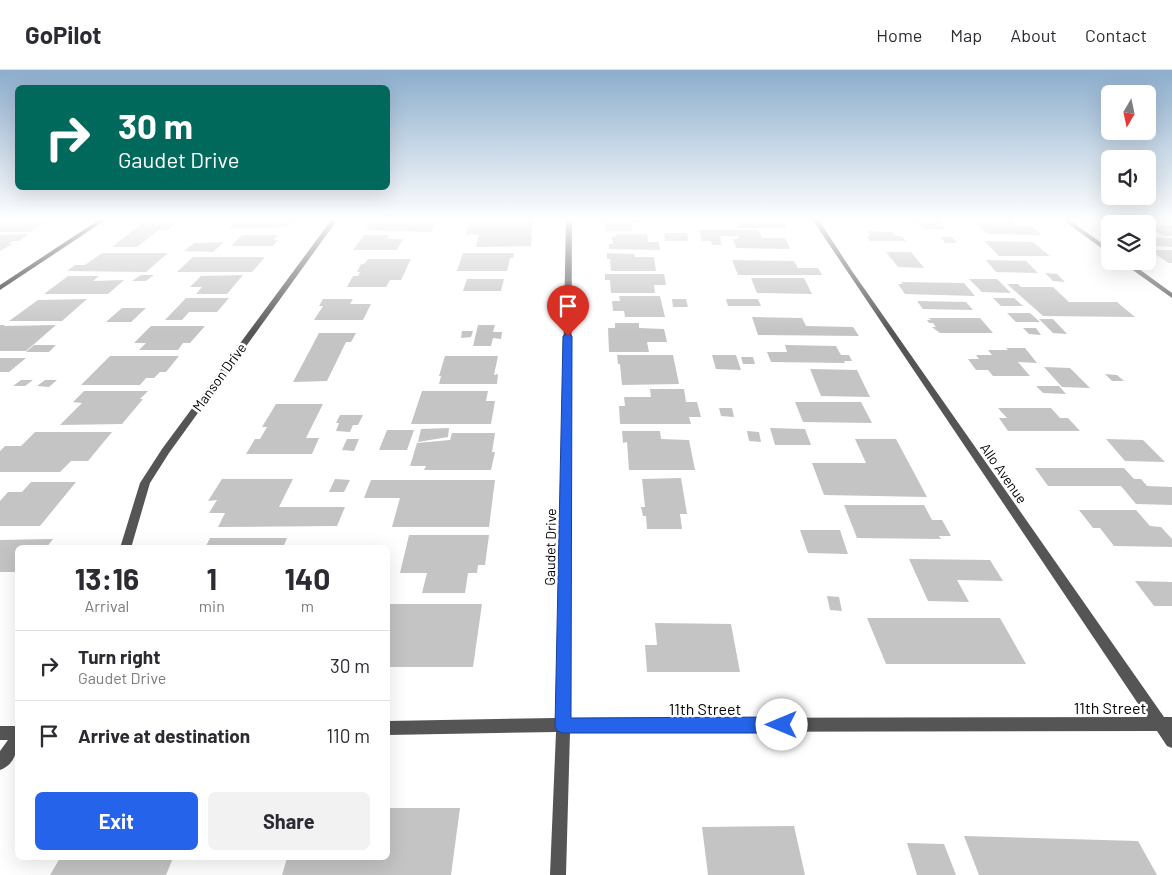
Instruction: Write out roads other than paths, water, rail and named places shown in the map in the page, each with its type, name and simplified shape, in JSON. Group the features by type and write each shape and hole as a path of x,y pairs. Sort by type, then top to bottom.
{"street":[{"path":"0,288 47,257"},
{"name":"Manson Drive","path":"127,545 145,483 160,459 308,257"},
{"name":"Gaudet Drive","path":"558,875 563,726 569,257"},
{"name":"Allo Avenue","path":"840,257 1166,724 1172,741"},
{"path":"1136,270 1172,296"},
{"name":"11th Street","path":"390,728 1166,724"},
{"path":"0,733 15,733"},
{"path":"0,763 15,742"}]}
